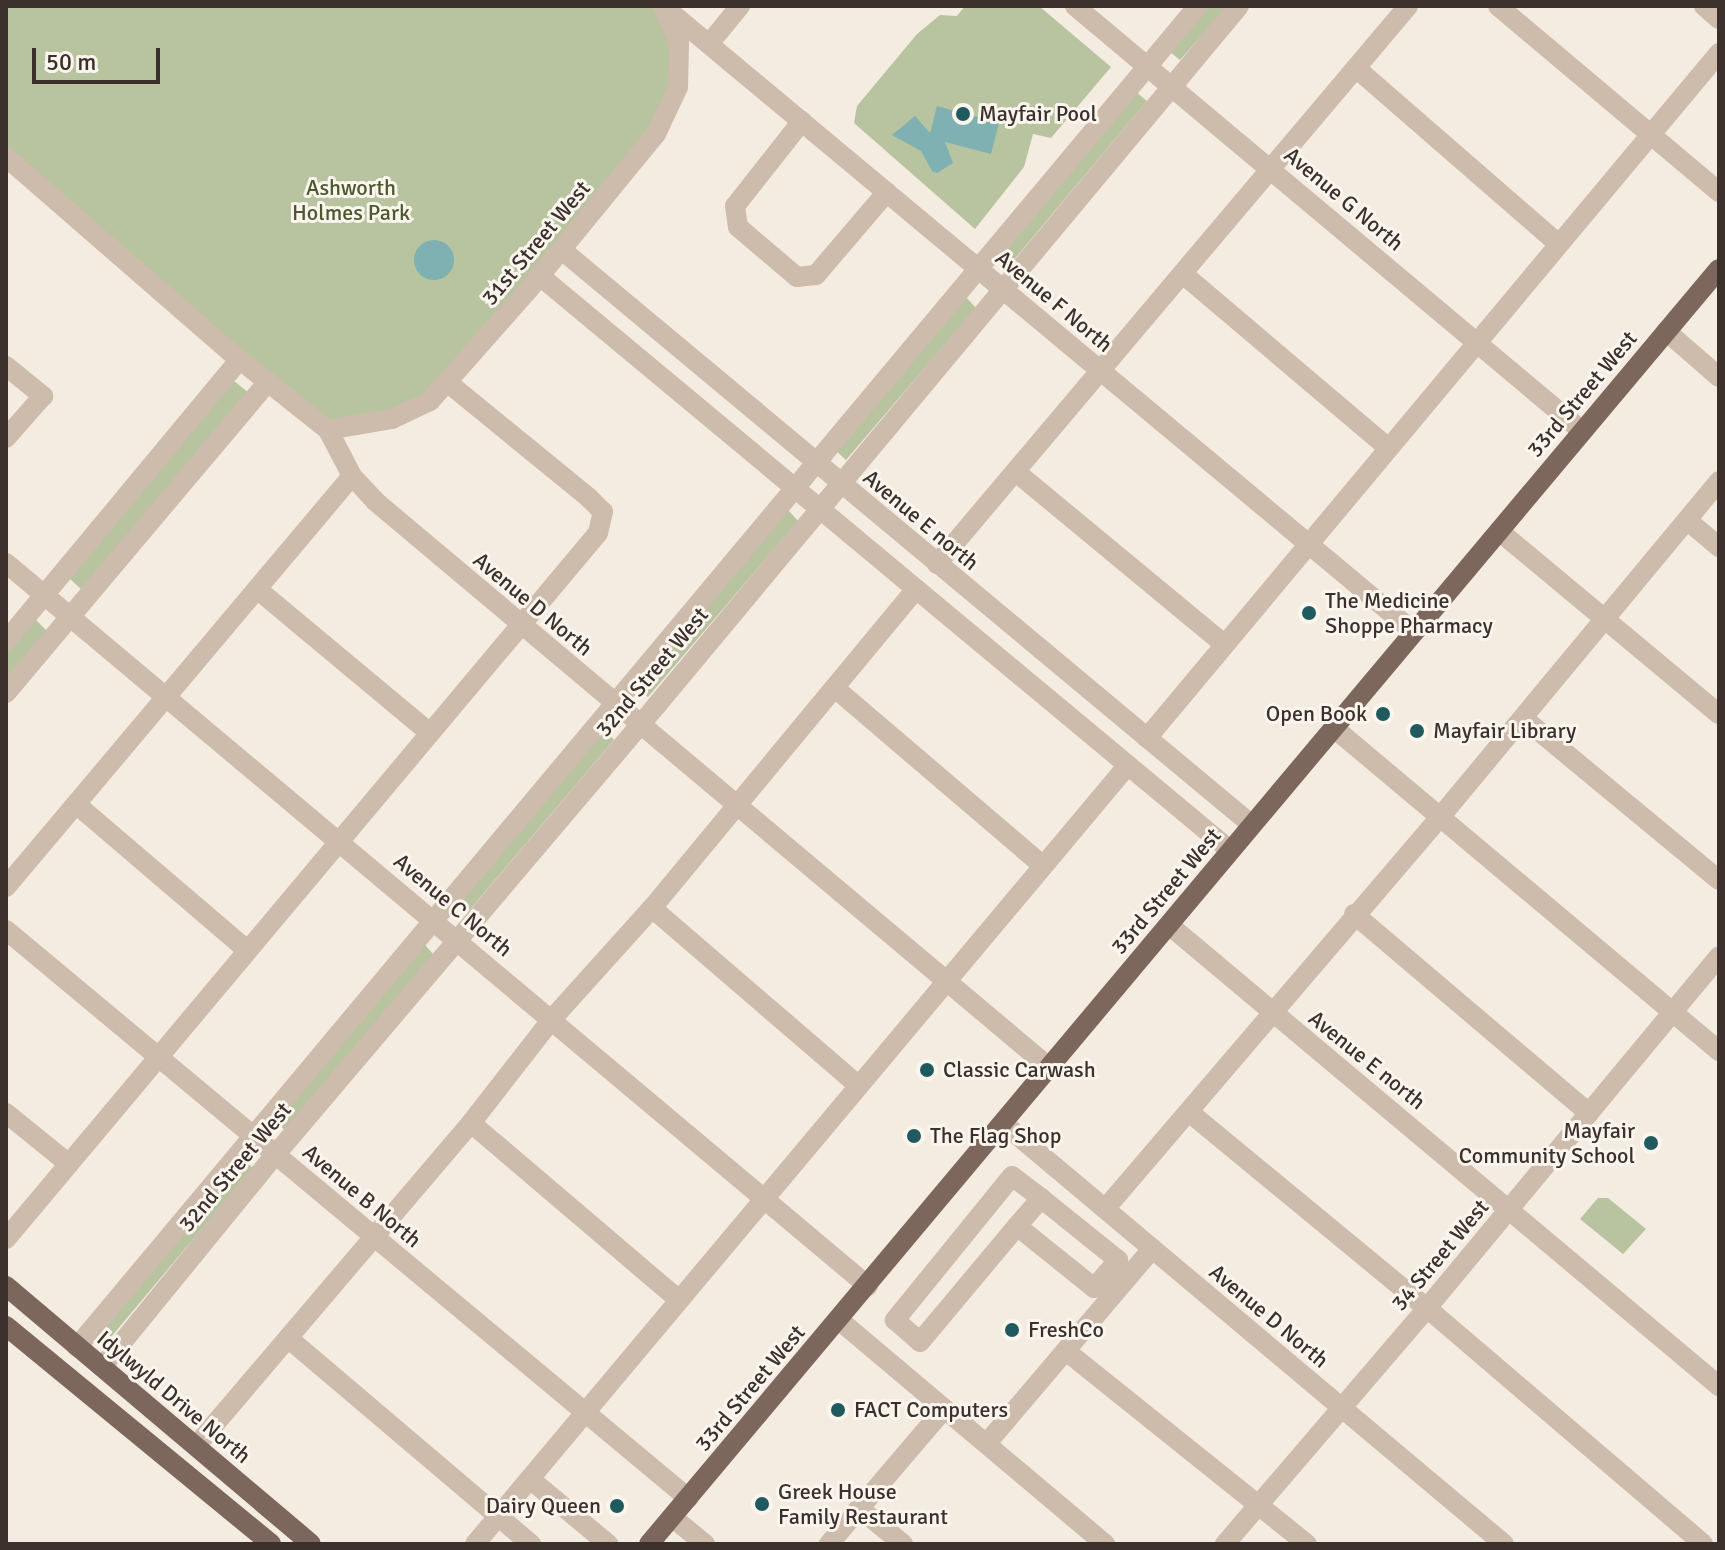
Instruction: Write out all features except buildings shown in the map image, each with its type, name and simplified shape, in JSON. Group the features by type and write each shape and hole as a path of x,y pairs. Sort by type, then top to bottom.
{"main road":[{"name":"33rd Street West","path":"649,1544 1719,269"},
{"name":"Idylwyld Drive North","path":"6,1286 311,1544"},
{"path":"6,1326 271,1544"}],"street":[{"name":"Avenue F North","path":"664,6 981,269 1307,546 1414,632"},
{"name":"31st Street West","path":"328,430 392,419 430,401 540,276 656,134 678,87 679,43 664,6"},
{"path":"709,44 740,6"},
{"name":"Avenue G North","path":"1075,6 1582,431"},
{"name":"32nd Street West","path":"77,1347 1198,6"},
{"name":"32nd Street West","path":"102,1367 276,1154 640,724 1239,6"},
{"path":"937,564 1408,6"},
{"path":"1498,6 1719,192"},
{"path":"1704,6 1719,19"},
{"path":"1147,738 1557,243 1719,53"},
{"path":"1356,68 1557,243"},
{"path":"802,121 735,206 738,227 797,277 816,275 887,192"},
{"name":"Avenue D North","path":"10,169 328,430 352,476 375,501 1050,1068"},
{"name":"Avenue E north","path":"562,250 1252,825"},
{"path":"1183,274 1388,448"},
{"path":"540,276 1230,850"},
{"path":"1666,331 1719,377"},
{"path":"6,641 239,360"},
{"path":"6,366 43,396 6,438"},
{"path":"6,693 268,382"},
{"path":"6,1239 598,533 603,512 448,383"},
{"path":"1016,472 1225,645"},
{"path":"6,887 352,476"},
{"path":"1105,1209 1354,914 1441,816 1719,481"},
{"path":"1687,520 1719,547"},
{"path":"1499,531 1719,714"},
{"name":"Avenue C North","path":"6,563 868,1286"},
{"path":"257,589 430,733"},
{"path":"196,1446 471,1123 552,1019 652,908 836,689 916,589"},
{"path":"836,689 1043,866"},
{"path":"1523,718 1719,880"},
{"path":"1334,728 1719,1051"},
{"path":"475,1544 1128,765"},
{"path":"76,804 247,950"},
{"path":"652,908 859,1086"},
{"path":"1354,914 1589,1113"},
{"name":"Avenue E north","path":"1169,925 1719,1386"},
{"name":"Avenue B North","path":"6,930 688,1498"},
{"name":"34 Street West","path":"1225,1544 1427,1308 1719,956"},
{"path":"1189,1112 1427,1308 1703,1544"},
{"path":"6,1113 69,1164"},
{"path":"471,1123 679,1300"},
{"name":"Avenue D North","path":"1004,1124 1504,1544"},
{"path":"886,1360 1012,1176 1118,1260"},
{"path":"908,1331 1017,1226 1077,1186"},
{"path":"1017,1226 1094,1288 1118,1260 1145,1243"},
{"path":"987,1443 1066,1351 1145,1243"},
{"path":"839,1320 1105,1544"},
{"path":"288,1338 531,1544"},
{"path":"1066,1351 1307,1544"},
{"path":"829,1544 944,1409"},
{"path":"530,1479 608,1544"},
{"path":"859,1508 903,1544"},
{"path":"672,1517 705,1544"}],"green space":[{"name":"Ashworth Holmes Park","path":"6,6 663,6 675,30 672,105 430,401 328,430 6,157"},
{"name":"Mayfair Pool","path":"965,6 1039,6 1111,67 1051,138 1033,134 1024,167 975,229 854,123 857,106 917,34 940,15 957,16"},
{"path":"1205,6 1228,6 1180,60 1170,52"},
{"path":"1136,92 1147,101 1013,261 1003,252"},
{"path":"965,296 976,308 846,460 835,450"},
{"path":"234,381 249,393 82,590 69,578"},
{"path":"787,509 798,521 648,697 637,687"},
{"path":"36,620 47,631 6,683 6,651"},
{"path":"604,728 614,740 467,913 458,905"},
{"path":"424,944 434,955 285,1130 276,1122"},
{"path":"244,1160 253,1168 106,1343 98,1336"},
{"path":"1598,1198 1608,1198 1646,1229 1623,1254 1580,1219"}],"water":[{"path":"937,106 999,123 991,154 945,142 953,163 937,173 932,171 921,151 892,135 915,116 930,133"},
{"path":"434,240 448,246 454,260 448,274 434,280 420,274 414,260 420,246"}],"place":[{"name":"Mayfair Pool","path":"963,114"},
{"name":"The Medicine Shoppe Pharmacy","path":"1309,613"},
{"name":"Open Book","path":"1383,714"},
{"name":"Mayfair Library","path":"1417,731"},
{"name":"Classic Carwash","path":"927,1070"},
{"name":"The Flag Shop","path":"914,1136"},
{"name":"Mayfair Community School","path":"1651,1143"},
{"name":"FreshCo","path":"1012,1330"},
{"name":"FACT Computers","path":"838,1410"},
{"name":"Greek House Family Restaurant","path":"762,1504"},
{"name":"Dairy Queen","path":"617,1506"}]}
